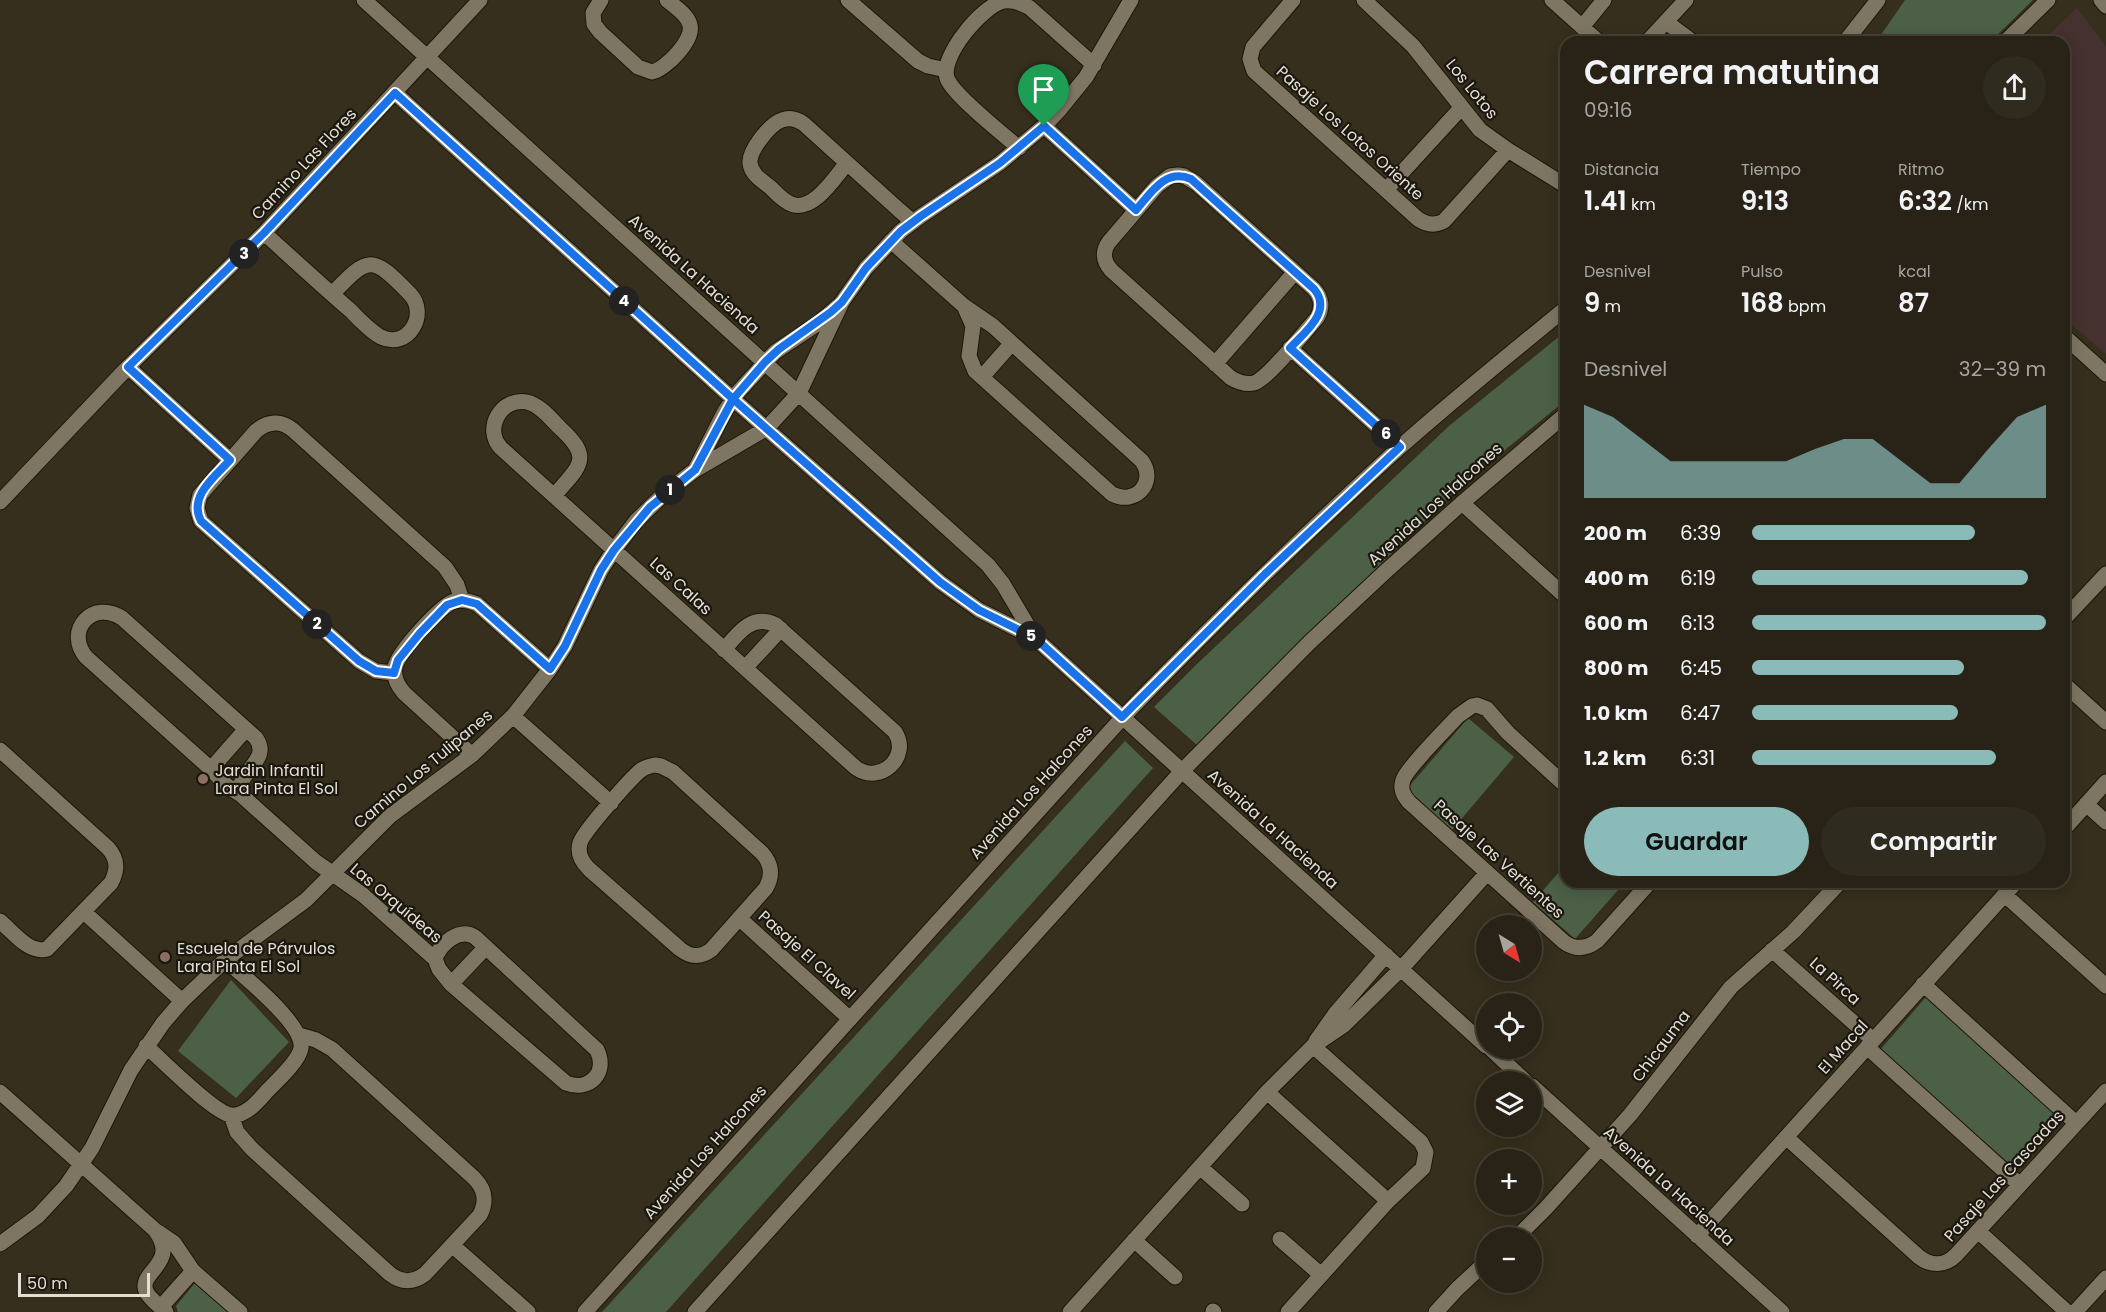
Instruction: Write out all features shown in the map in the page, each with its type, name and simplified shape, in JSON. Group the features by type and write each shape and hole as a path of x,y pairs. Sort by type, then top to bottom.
{"street":[{"name":"Avenida La Hacienda","path":"364,0 988,565 1003,584 1035,638"},
{"name":"Camino Las Flores","path":"0,502 128,367 264,233 480,0"},
{"path":"601,0 594,13 597,28 638,67 652,72 665,66 690,34 688,18 668,0"},
{"path":"848,0 918,61 946,70"},
{"path":"1019,148 958,93 947,79 949,56 980,17 996,3 1011,0 1018,2 1030,8 1094,65"},
{"name":"Camino Los Tulipanes","path":"0,1251 6,1240 38,1216 52,1202 82,1165 131,1070 146,1046 182,1000 225,960 294,910 390,816 472,755 513,716 565,646 601,570 614,550 650,507 695,470 766,429 799,393 842,302 866,268 891,241 913,222 973,183 1044,126 1074,93 1094,65 1131,0"},
{"name":"Pasaje Los Lotos Oriente","path":"1293,0 1253,47 1250,59 1254,71 1418,219 1434,225 1444,221 1508,150"},
{"name":"Los Lotos","path":"1364,0 1413,46 1480,130 1560,182"},
{"path":"1552,0 1592,36"},
{"path":"1582,27 1604,0"},
{"path":"1653,36 1686,0"},
{"path":"1850,36 1878,0"},
{"path":"2011,36 2048,0"},
{"path":"2101,0 2106,6"},
{"path":"1666,22 1685,36"},
{"name":"Avenida La Hacienda","path":"395,93 766,429 954,593 992,617 1035,638 1476,1036"},
{"path":"1386,190 1461,108"},
{"path":"848,164 817,198 801,206 789,203 759,178 751,168 750,162 755,146 776,123 788,119 799,121 804,124 913,222"},
{"path":"1044,126 1136,210"},
{"path":"1170,176 1184,176 1196,183 1295,272 1318,293 1321,309 1317,318 1266,374 1256,382 1243,383 1236,381 1215,364 1107,266 1104,256 1106,246 1163,180 1170,176"},
{"path":"264,233 332,294 383,338 400,338 409,333 416,324 418,308 414,298 384,269 375,264 359,267 332,294"},
{"path":"891,241 964,306 993,326 1142,461 1148,476 1142,491 1129,498 1112,494 982,377 970,361 974,333 971,319 964,306"},
{"path":"1215,364 1295,272"},
{"name":"Camino Los Tulipanes","path":"695,470 733,399 765,362 779,349 820,322 842,302"},
{"name":"Avenida Los Halcones","path":"585,1312 1122,717 1282,558 1400,447 1560,313"},
{"path":"974,333 984,327 993,326"},
{"path":"2070,341 2106,374"},
{"path":"982,377 1012,343"},
{"path":"1290,348 1400,447"},
{"path":"128,367 230,460"},
{"name":"Las Calas","path":"554,496 580,462 579,448 572,438 536,405 520,401 508,405 495,419 493,425 494,438 501,448 724,650 861,771 879,773 893,763 900,748 895,732 781,629"},
{"name":"Avenida Los Halcones","path":"695,1312 1182,771 1310,642 1462,503 1560,419"},
{"path":"394,673 376,671 359,661 201,521 196,508 200,495 230,460 261,427 274,422 288,425 444,567 457,585 462,600"},
{"path":"710,442 723,454"},
{"path":"1462,503 1560,592"},
{"path":"2070,612 2106,574"},
{"path":"472,755 399,687 394,673 398,660 420,633 447,605 462,600 477,604 550,669"},
{"path":"108,612 122,618 246,729 259,743 261,753 240,787 211,769 86,657 78,639 86,620 92,615 108,612"},
{"path":"724,650 733,638 751,623 770,622 781,629 745,668"},
{"path":"2070,689 2106,722"},
{"name":"Pasaje Las Vertientes","path":"1560,781 1508,733 1487,709 1477,705 1458,716 1408,771 1402,792 1408,802 1564,942 1575,948 1592,945 1645,888"},
{"path":"513,716 611,804"},
{"path":"211,769 246,729"},
{"path":"0,750 112,852 116,864 114,877 52,946 42,951 31,948 0,921"},
{"path":"661,766 673,772 762,853 770,864 769,883 706,953 690,955 680,949 584,864 579,846 585,833 611,804 636,775 648,767 661,766"},
{"path":"2070,821 2106,782"},
{"name":"Las Orquídeas","path":"240,787 316,862 363,895 435,959 439,969 452,984 566,1083 572,1086 585,1085 595,1078 601,1062 597,1050 470,934 459,934 439,951 435,959"},
{"path":"2086,804 2106,822"},
{"path":"1313,1046 1344,1026 1401,969 1487,873"},
{"name":"Chicauma","path":"1527,1227 1647,1095 1731,987 1834,888"},
{"name":"El Macal","path":"1697,1236 2011,888"},
{"path":"2005,895 2106,986"},
{"path":"84,912 182,1000"},
{"name":"Pasaje El Clavel","path":"739,918 850,1019"},
{"path":"452,984 486,947"},
{"name":"La Pirca","path":"1772,950 2020,1185"},
{"path":"1070,1312 1268,1092 1313,1046 1335,1014 1386,955"},
{"path":"146,1046 212,1105 231,1115 240,1114 254,1105 295,1060 301,1050 299,1035 278,1008 225,960"},
{"path":"1923,984 2076,1123"},
{"path":"231,1115 243,1141 395,1278 408,1281 420,1278 483,1209 484,1196 480,1183 332,1049 316,1040 299,1035"},
{"path":"1288,1312 1388,1201 1423,1168 1426,1158 1424,1147 1313,1046"},
{"name":"Avenida La Hacienda","path":"1501,1059 1514,1071"},
{"name":"Pasaje Las Cascadas","path":"1786,1137 1924,1261 1938,1264 1951,1260 2106,1090"},
{"path":"1268,1092 1388,1201"},
{"name":"Avenida La Hacienda","path":"1542,1095 1782,1312"},
{"path":"1,1096 155,1230 174,1243 189,1266"},
{"path":"1200,1167 1242,1204"},
{"path":"155,1230 162,1243 162,1256 158,1265 147,1277 146,1290 164,1310 189,1266"},
{"path":"1978,1231 2067,1312"},
{"path":"1281,1239 1320,1274"},
{"path":"1134,1240 1175,1277"},
{"path":"452,1245 528,1312"},
{"path":"162,1256 175,1257 189,1266 240,1312"},
{"path":"1436,1312 1476,1271"},
{"path":"2075,1312 2106,1278"}],"shaded area":[{"path":"2077,8 2106,46 2106,354 2070,323 2070,36 2047,36"}],"green space":[{"path":"1905,0 2033,0 1996,36 1880,36"},
{"path":"1560,336 1560,405 1456,490 1197,745 1154,707 1198,663 1449,426"},
{"path":"1468,718 1514,757 1452,830 1406,790"},
{"path":"1125,741 1153,768 666,1312 602,1312"},
{"path":"1560,871 1560,888 1620,888 1575,939 1533,902"},
{"path":"231,980 289,1042 236,1098 178,1051"},
{"path":"1926,997 2056,1116 2012,1166 1880,1050"},
{"path":"194,1284 202,1286 232,1312 178,1312 176,1306"}],"place":[{"name":"Jardin Infantil Lara Pinta El Sol","path":"203,779"},
{"name":"Escuela de Párvulos Lara Pinta El Sol","path":"165,957"}],"route":[{"path":"1044,126 1027,142 973,183 901,231 866,268 842,302 820,322 779,349 765,362 733,399 725,411 695,470 650,507 614,550 601,570 565,646 550,669 477,604 462,600 447,605 441,610 401,654 394,673 385,673 367,667 201,521 196,508 197,501 230,460 128,367 264,233 395,93 733,399 940,582 979,610 1035,638 1122,717 1265,574 1400,447 1290,348 1319,314 1321,304 1318,293 1314,289 1191,179 1178,175 1170,176 1163,180 1136,210 1044,126"}]}
